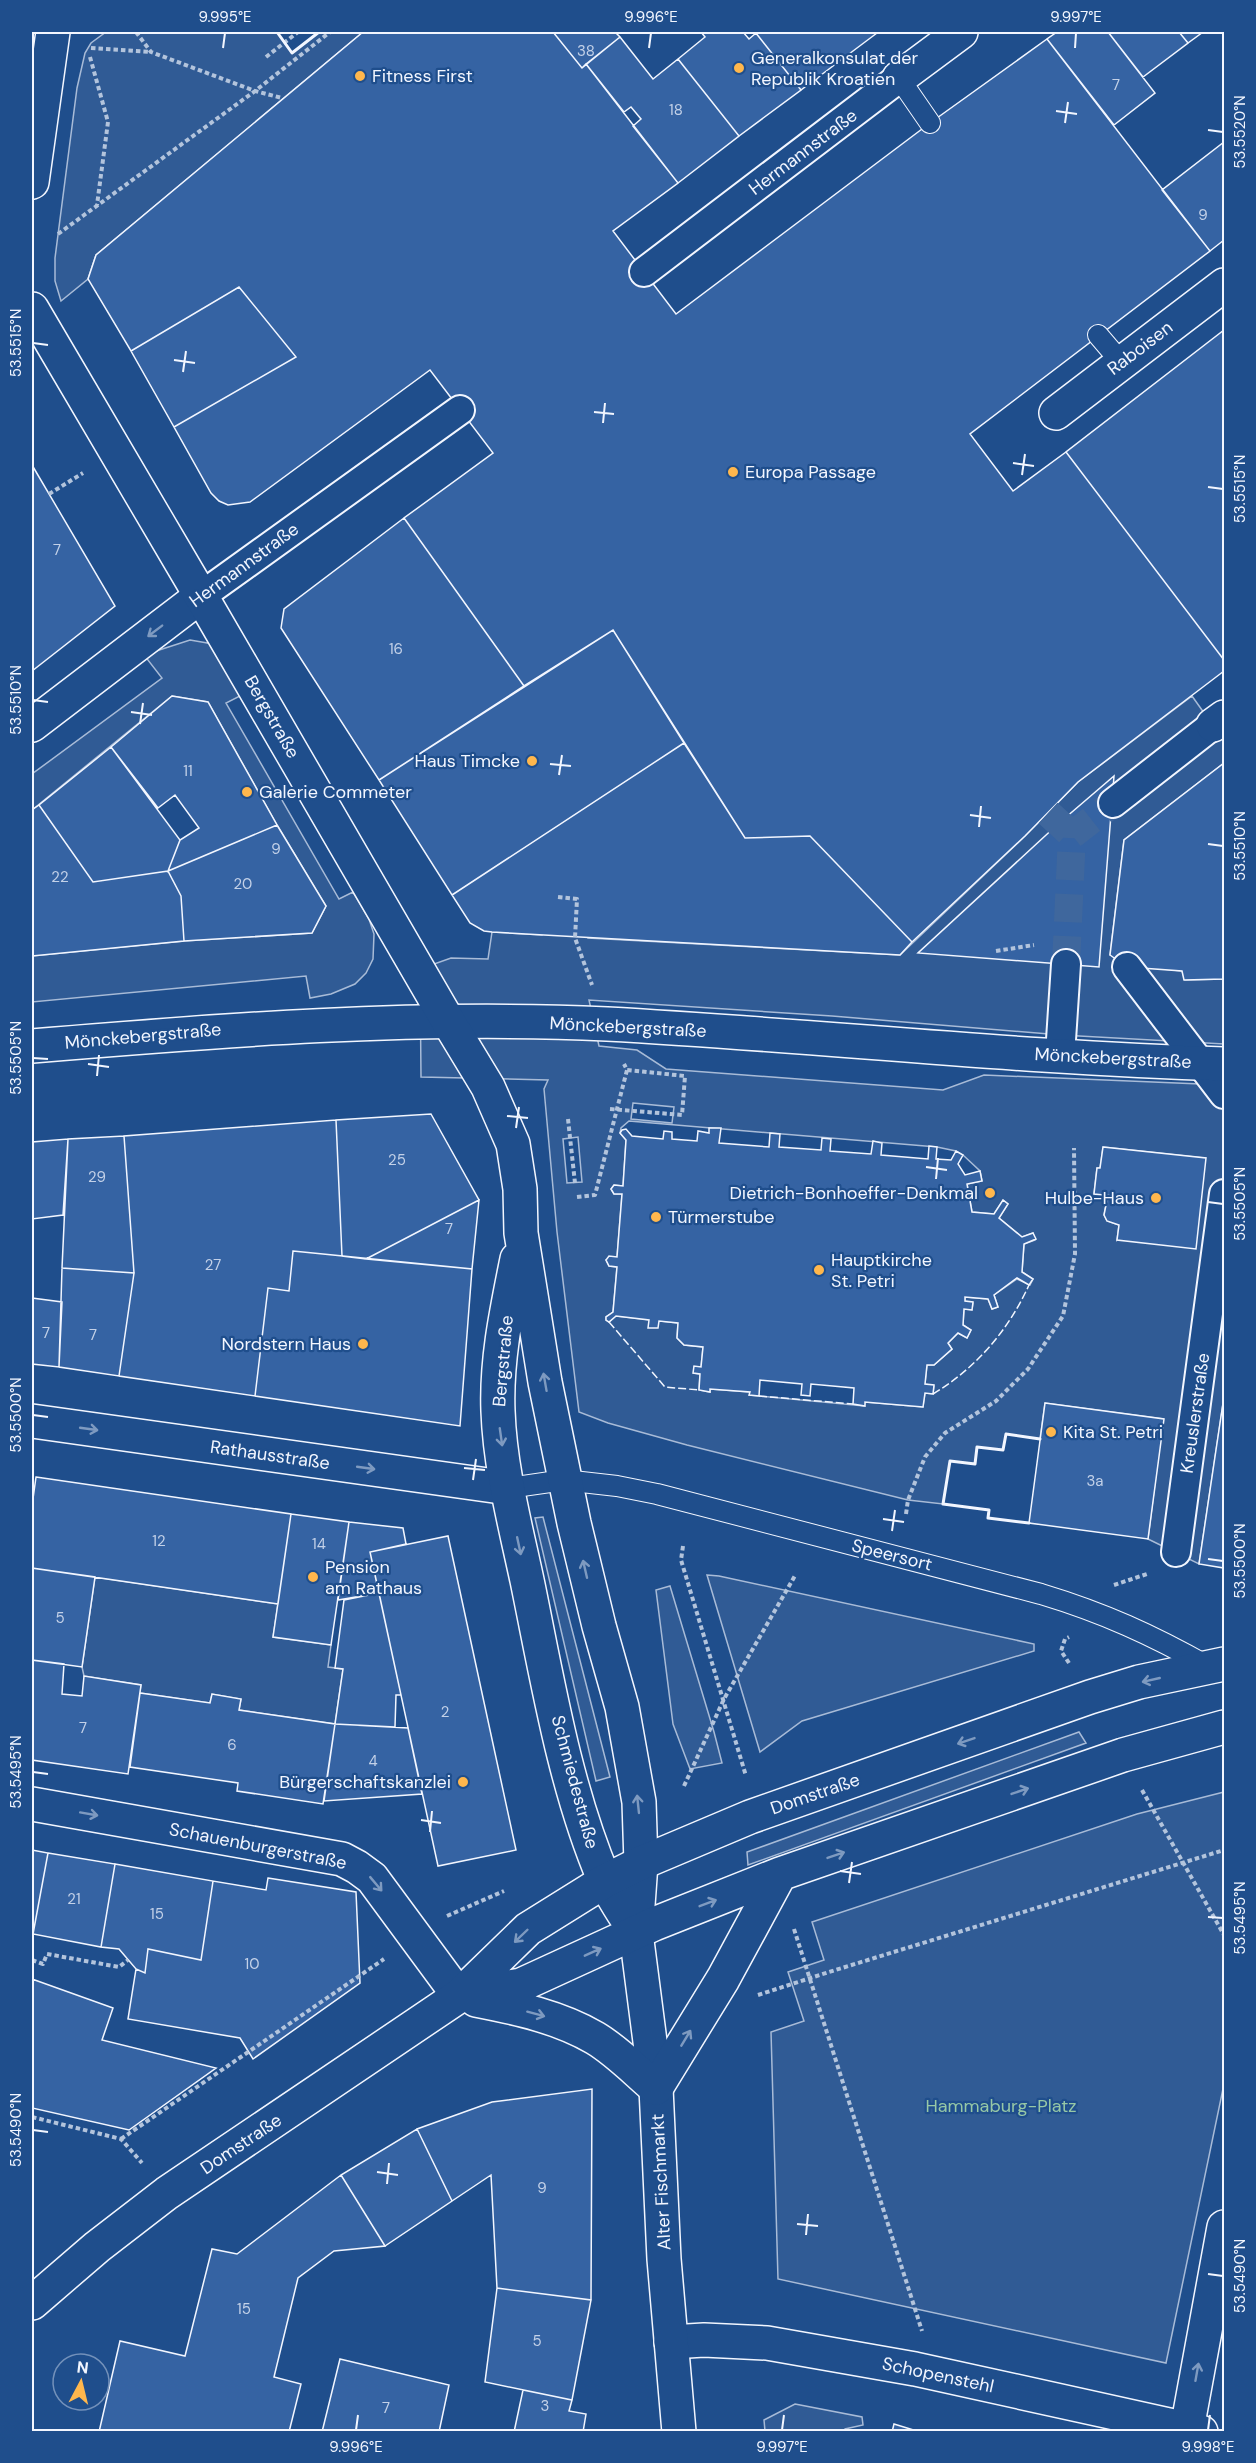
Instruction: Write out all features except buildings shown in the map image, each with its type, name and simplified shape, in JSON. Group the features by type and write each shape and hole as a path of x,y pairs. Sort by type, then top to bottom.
{"street":[{"path":"32,182 53,32"},
{"name":"Hermannstraße","path":"644,272 961,32"},
{"name":"Raboisen","path":"1056,413 1224,285"},
{"name":"Bergstraße","path":"32,309 488,1087 513,1144 520,1189 521,1233 539,1347 564,1480"},
{"name":"Hermannstraße","path":"32,725 201,596 460,410"},
{"path":"1113,803 1219,721"},
{"path":"1060,1055 1066,964"},
{"path":"1127,968 1186,1043 1212,1063 1224,1094"},
{"name":"Mönckebergstraße","path":"32,1046 244,1028 448,1021 606,1024 1212,1063"},
{"name":"Kreuslerstraße","path":"1176,1552 1224,1194"},
{"name":"Bergstraße","path":"508,1488 498,1413 498,1381 500,1351 521,1233"},
{"name":"Rathausstraße","path":"32,1421 508,1488"},
{"path":"564,1480 598,1626 622,1707 639,1803 641,1863 636,1933"},
{"name":"Schmiedestraße","path":"508,1488 542,1653 575,1796 605,1881 636,1933"},
{"name":"Domstraße","path":"32,2303 167,2193 459,1996 528,1929 605,1881 641,1863 750,1817 1070,1704 1139,1682 1219,1669"},
{"name":"Domstraße","path":"459,1996 521,1985 636,1933 780,1874 1123,1755 1224,1726"},
{"name":"Schauenburgerstraße","path":"32,1804 342,1859 372,1878 459,1996"},
{"path":"459,1996 529,2012 572,2026 597,2039 656,2088 723,1979 780,1874"},
{"name":"Alter Fischmarkt","path":"636,1933 656,2088 664,2259 679,2432"},
{"path":"1194,2430 1224,2227"},
{"name":"Schopenstehl","path":"671,2342 704,2340 767,2343 915,2369 1194,2430"}],"lane":[{"path":"899,78 930,123"},
{"path":"1098,335 1121,362"},
{"name":"Speersort","path":"508,1488 564,1480 617,1486 657,1494 1041,1594 1094,1610 1219,1669"}],"path":[{"path":"136,32 151,52 255,91 282,98"},
{"path":"266,57 298,32"},
{"path":"58,234 255,91 330,32"},
{"path":"88,48 108,122 96,206"},
{"path":"558,897 577,898 574,938 593,989"},
{"path":"996,951 1041,944"},
{"path":"577,1197 595,1195 627,1070 606,1024"},
{"path":"610,1109 682,1115 685,1076 627,1070"},
{"path":"568,1119 575,1183"},
{"path":"906,1514 908,1500 925,1457 945,1433 996,1401 1028,1369 1063,1316 1075,1254 1074,1148"},
{"path":"683,1546 681,1560 746,1776"},
{"path":"1105,1588 1160,1570 1176,1552"},
{"path":"684,1786 724,1698 796,1574"},
{"path":"1071,1665 1061,1651 1065,1639 1074,1636"},
{"path":"1139,1784 1224,1935"},
{"path":"749,1998 1224,1850"},
{"path":"121,2139 446,1916 504,1891"},
{"path":"794,1929 922,2328 915,2369"},
{"path":"32,1960 43,1964 47,1954 119,1967 128,1960"},
{"path":"32,2117 121,2139 167,2193"}],"shaded area":[{"path":"106,32 277,32 292,53 319,32 363,32 96,255 88,279 61,301 55,281 55,258 77,88 85,53 91,43"},
{"path":"190,640 213,644 242,695 226,703 339,899 353,892 369,919 374,934 373,959 366,973 355,984 331,994 310,998 306,976 32,1002 32,956 184,941 312,933 326,906 277,825 208,702 172,696 32,810 32,774 162,678 144,655"},
{"path":"1192,696 1224,741 1224,763 1124,840 1110,955 1163,969 1182,971 1185,980 1224,979 1224,1044 1061,1035 832,1016 589,1000 599,1046 637,1050 666,1069 943,1090 984,1075 1224,1085 1224,1404 1199,1564 1148,1539 1163,1419 1045,1403 1040,1439 1006,1434 1003,1450 977,1447 975,1464 950,1461 943,1504 908,1500 687,1445 608,1423 579,1412 557,1232 544,1089 548,1080 421,1077 420,969 451,958 488,959 492,932 542,935 546,884 590,888 588,938 900,955 1078,782","holes":["633,1103 674,1107 672,1123 631,1119","629,1121 937,1147 956,1151 980,1171 982,1181 967,1184 972,1212 994,1214 1003,1200 1008,1204 999,1218 1022,1237 1033,1233 1035,1240 1024,1244 1022,1272 1033,1279 1030,1285 1017,1279 994,1295 998,1307 992,1309 988,1299 965,1297 965,1301 973,1303 972,1310 964,1309 963,1325 971,1330 967,1338 958,1333 948,1343 952,1349 934,1365 927,1365 925,1384 934,1386 933,1394 925,1393 923,1407 865,1402 864,1406 750,1395 750,1392 699,1390 700,1374 694,1373 694,1367 701,1367 703,1347 684,1345 677,1338 678,1323 616,1316 609,1322 606,1320 606,1317 613,1312 617,1267 609,1266 606,1260 617,1257 622,1194 614,1194 611,1189 614,1185 623,1186 626,1140 620,1133 621,1128","578,1137 582,1182 567,1183 563,1139","1103,1147 1205,1158 1117,1240 1119,1225 1107,1221 1104,1215 1107,1200 1114,1196 1094,1193 1097,1168 1100,1168"]},
{"path":"543,1517 610,1777 596,1781 535,1518"},
{"path":"707,1575 1034,1644 1034,1651 802,1721 760,1752"},
{"path":"95,1577 278,1604 273,1637 331,1645 328,1667 343,1669 335,1724 239,1710 241,1699 212,1694 210,1703 140,1693 141,1685 84,1676 82,1667"},
{"path":"670,1586 722,1763 690,1769 673,1724 656,1590"},
{"path":"1079,1732 1086,1743 748,1865 747,1852"},
{"name":"Hammaburg-Platz","path":"1224,1792 1224,2084 1166,2363 778,2279 771,2032 804,2021 788,1972 824,1960 812,1922 1137,1814"},
{"path":"795,2404 862,2417 863,2425 844,2431 765,2431 764,2420"}],"tunnel":[{"path":"1066,964 1072,835 1113,803"},
{"path":"1048,813 1072,835"}],"fence":[{"path":"933,1394 949,1384 989,1347 1011,1318 1029,1285"},
{"path":"609,1322 665,1387 699,1390"},
{"path":"759,1396 853,1404"}],"wall":[{"path":"277,32 292,53 319,32"},
{"path":"1029,1523 988,1518 989,1510 943,1504 950,1461 975,1464 977,1447 1003,1450 1006,1434 1040,1439"}],"place":[{"name":"Generalkonsulat der Republik Kroatien","path":"739,68"},
{"name":"Fitness First","path":"360,76"},
{"name":"Europa Passage","path":"733,472"},
{"name":"Haus Timcke","path":"532,761"},
{"name":"Galerie Commeter","path":"247,792"},
{"name":"Dietrich-Bonhoeffer-Denkmal","path":"990,1193"},
{"name":"Hulbe-Haus","path":"1156,1198"},
{"name":"Türmerstube","path":"656,1217"},
{"name":"Hauptkirche St. Petri","path":"819,1270"},
{"name":"Nordstern Haus","path":"363,1344"},
{"name":"Kita St. Petri","path":"1051,1432"},
{"name":"Pension am Rathaus","path":"313,1577"},
{"name":"Bürgerschaftskanzlei","path":"463,1782"}]}
